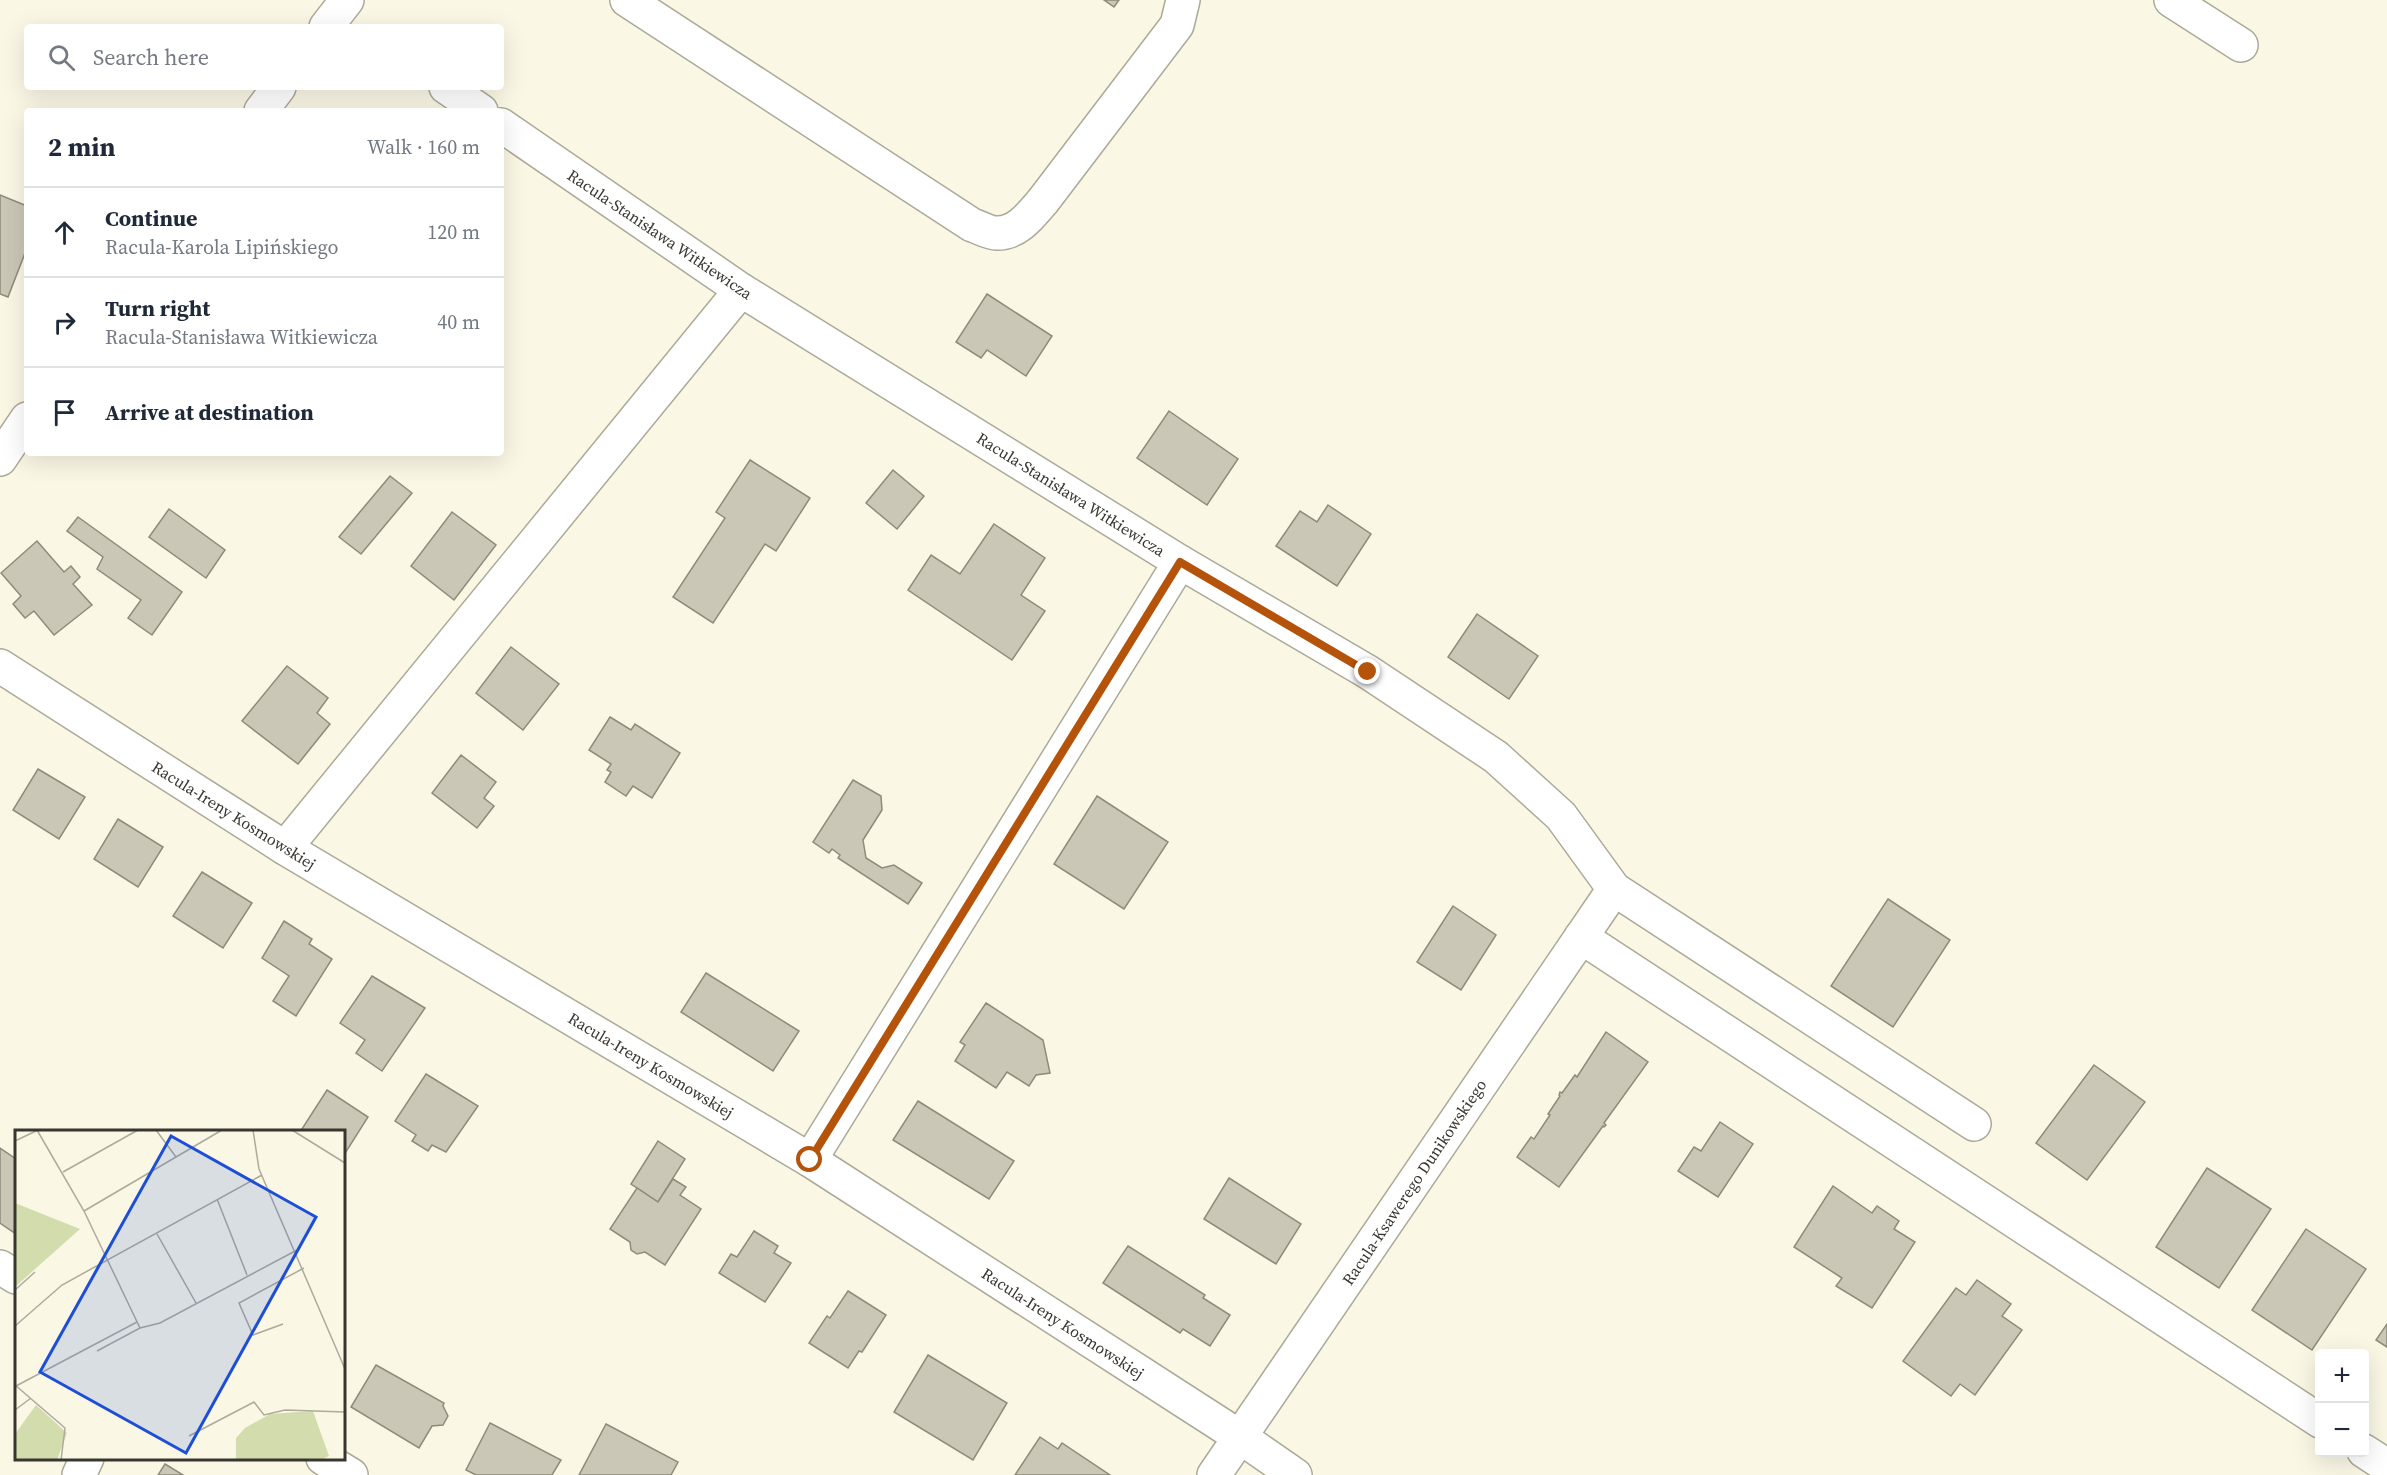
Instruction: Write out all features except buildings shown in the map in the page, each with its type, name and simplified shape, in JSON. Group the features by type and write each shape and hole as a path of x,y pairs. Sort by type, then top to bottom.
{"street":[{"path":"627,0 972,225 995,233 1010,230 1023,223 1043,201 1177,25 1183,0"},
{"path":"2171,0 2241,45"},
{"path":"263,108 277,90"},
{"path":"450,90 477,108"},
{"name":"Racula-Stanisława Witkiewicza","path":"504,127 741,290 1180,562 1368,672 1496,757 1561,816 1614,889"},
{"path":"285,848 741,290"},
{"path":"0,459 24,423"},
{"path":"810,1160 1180,562"},
{"name":"Racula-Ireny Kosmowskiej","path":"0,666 285,848 810,1160 1240,1437 1295,1475"},
{"path":"1614,889 1974,1124"},
{"name":"Racula-Ksawerego Dunikowskiego","path":"1214,1475 1614,889"},
{"path":"1581,937 2315,1418"},
{"path":"0,1267 15,1276"},
{"path":"2369,1454 2387,1466"},
{"path":"79,1475 86,1460"},
{"path":"326,1460 351,1475"}],"route":[{"path":"810,1160 1180,562 1368,672"}]}
